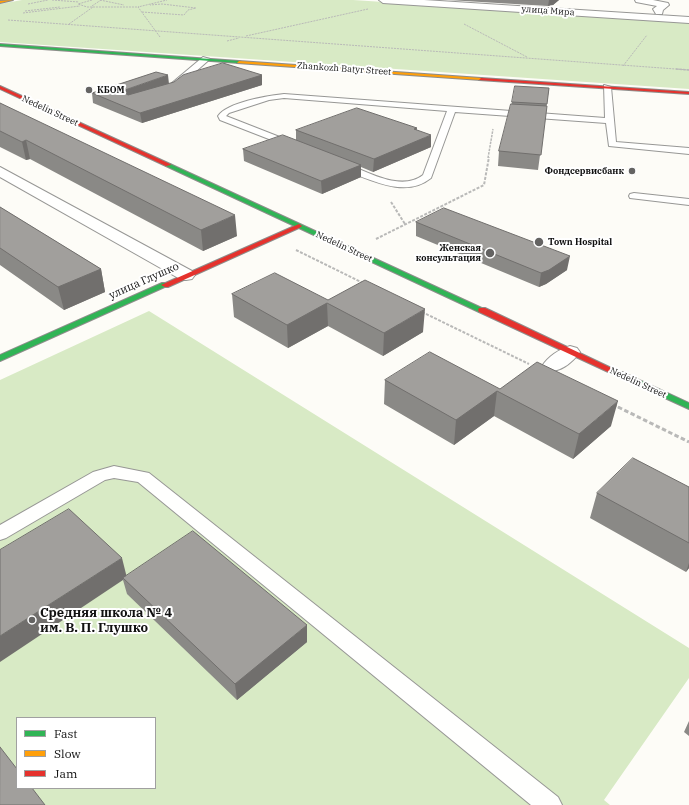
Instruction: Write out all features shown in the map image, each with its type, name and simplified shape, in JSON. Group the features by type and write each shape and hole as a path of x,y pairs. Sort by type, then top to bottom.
{"street":[{"path":"0,2 11,0"},
{"name":"улица Мира","path":"383,0 689,20"},
{"path":"639,0 665,5 658,9 660,18"},
{"name":"Zhankozh Batyr Street","path":"0,45 689,93"},
{"name":"Nedelin Street","path":"0,87 689,406"},
{"path":"0,171 186,276"},
{"name":"улица Глушко","path":"0,358 299,226"},
{"path":"552,366 570,352"}],"lane":[{"path":"165,90 172,88 206,59"},
{"path":"607,87 612,144 689,151"},
{"path":"301,148 223,118 222,116 226,111 261,100 284,96 610,121"},
{"path":"337,162 392,183 414,184 423,181 427,176 452,109"},
{"path":"634,196 689,202"},
{"path":"0,533 99,476 114,472 143,477 550,805"}],"path":[{"path":"52,0 80,2 92,0"},
{"path":"90,7 101,0 138,7 162,4 196,8 188,10 184,15 142,12"},
{"path":"138,7 167,0"},
{"path":"221,42 402,1"},
{"path":"22,13 80,6 128,6"},
{"path":"23,11 80,6"},
{"path":"69,25 93,7"},
{"path":"138,7 163,42"},
{"path":"607,87 660,18"},
{"path":"8,20 689,70"},
{"path":"462,23 536,62"},
{"path":"324,264 484,185 496,113"},
{"path":"271,238 367,285"},
{"path":"417,310 532,365"},
{"path":"610,404 689,442"}],"green space":[{"path":"22,0 353,0 689,22 689,89 0,42 0,4"},
{"path":"149,311 689,648 689,678 604,800 610,805 0,805 0,380"}],"building":[{"path":"223,63 262,75 140,113 92,93 156,72 168,75 122,91 128,95 174,82 183,75"},
{"path":"515,86 549,88 547,104 512,102"},
{"path":"0,103 235,215 201,230 26,140 22,142 0,131"},
{"path":"511,104 547,106 541,155 499,151"},
{"path":"357,108 417,128 414,129 431,135 374,159 296,130"},
{"path":"283,135 361,165 321,181 243,149"},
{"path":"0,207 101,269 58,287 0,248"},
{"path":"444,208 570,256 549,270 541,273 416,222"},
{"path":"275,273 328,300 365,280 425,309 384,333 327,303 287,325 232,294"},
{"path":"430,352 500,389 537,362 618,401 579,434 497,391 456,420 385,380"},
{"path":"633,458 689,487 689,543 597,493"},
{"name":"Средняя школа № 4 им. В. П. Глушко","path":"69,509 122,558 0,636 0,550"},
{"path":"193,531 307,625 235,684 123,578"},
{"path":"0,747 16,768 16,789 33,789 45,805 0,805"}],"traffic: fast":[{"path":"0,45 239,62"},
{"path":"168,165 482,310"},
{"path":"0,358 165,285"},
{"path":"622,375 689,406"}],"traffic: slow":[{"path":"0,2 11,0"},
{"path":"239,62 481,79"}],"traffic: jam":[{"path":"481,79 689,93"},
{"path":"0,87 168,165"},
{"path":"165,285 299,226"},
{"path":"482,310 622,375"}],"place":[{"name":"КБОМ","path":"89,90"},
{"name":"Фондсервисбанк","path":"632,171"},
{"name":"Town Hospital","path":"539,242"},
{"name":"Женская консультация","path":"490,253"},
{"name":"Средняя школа № 4 им. В. П. Глушко","path":"32,620"}]}
